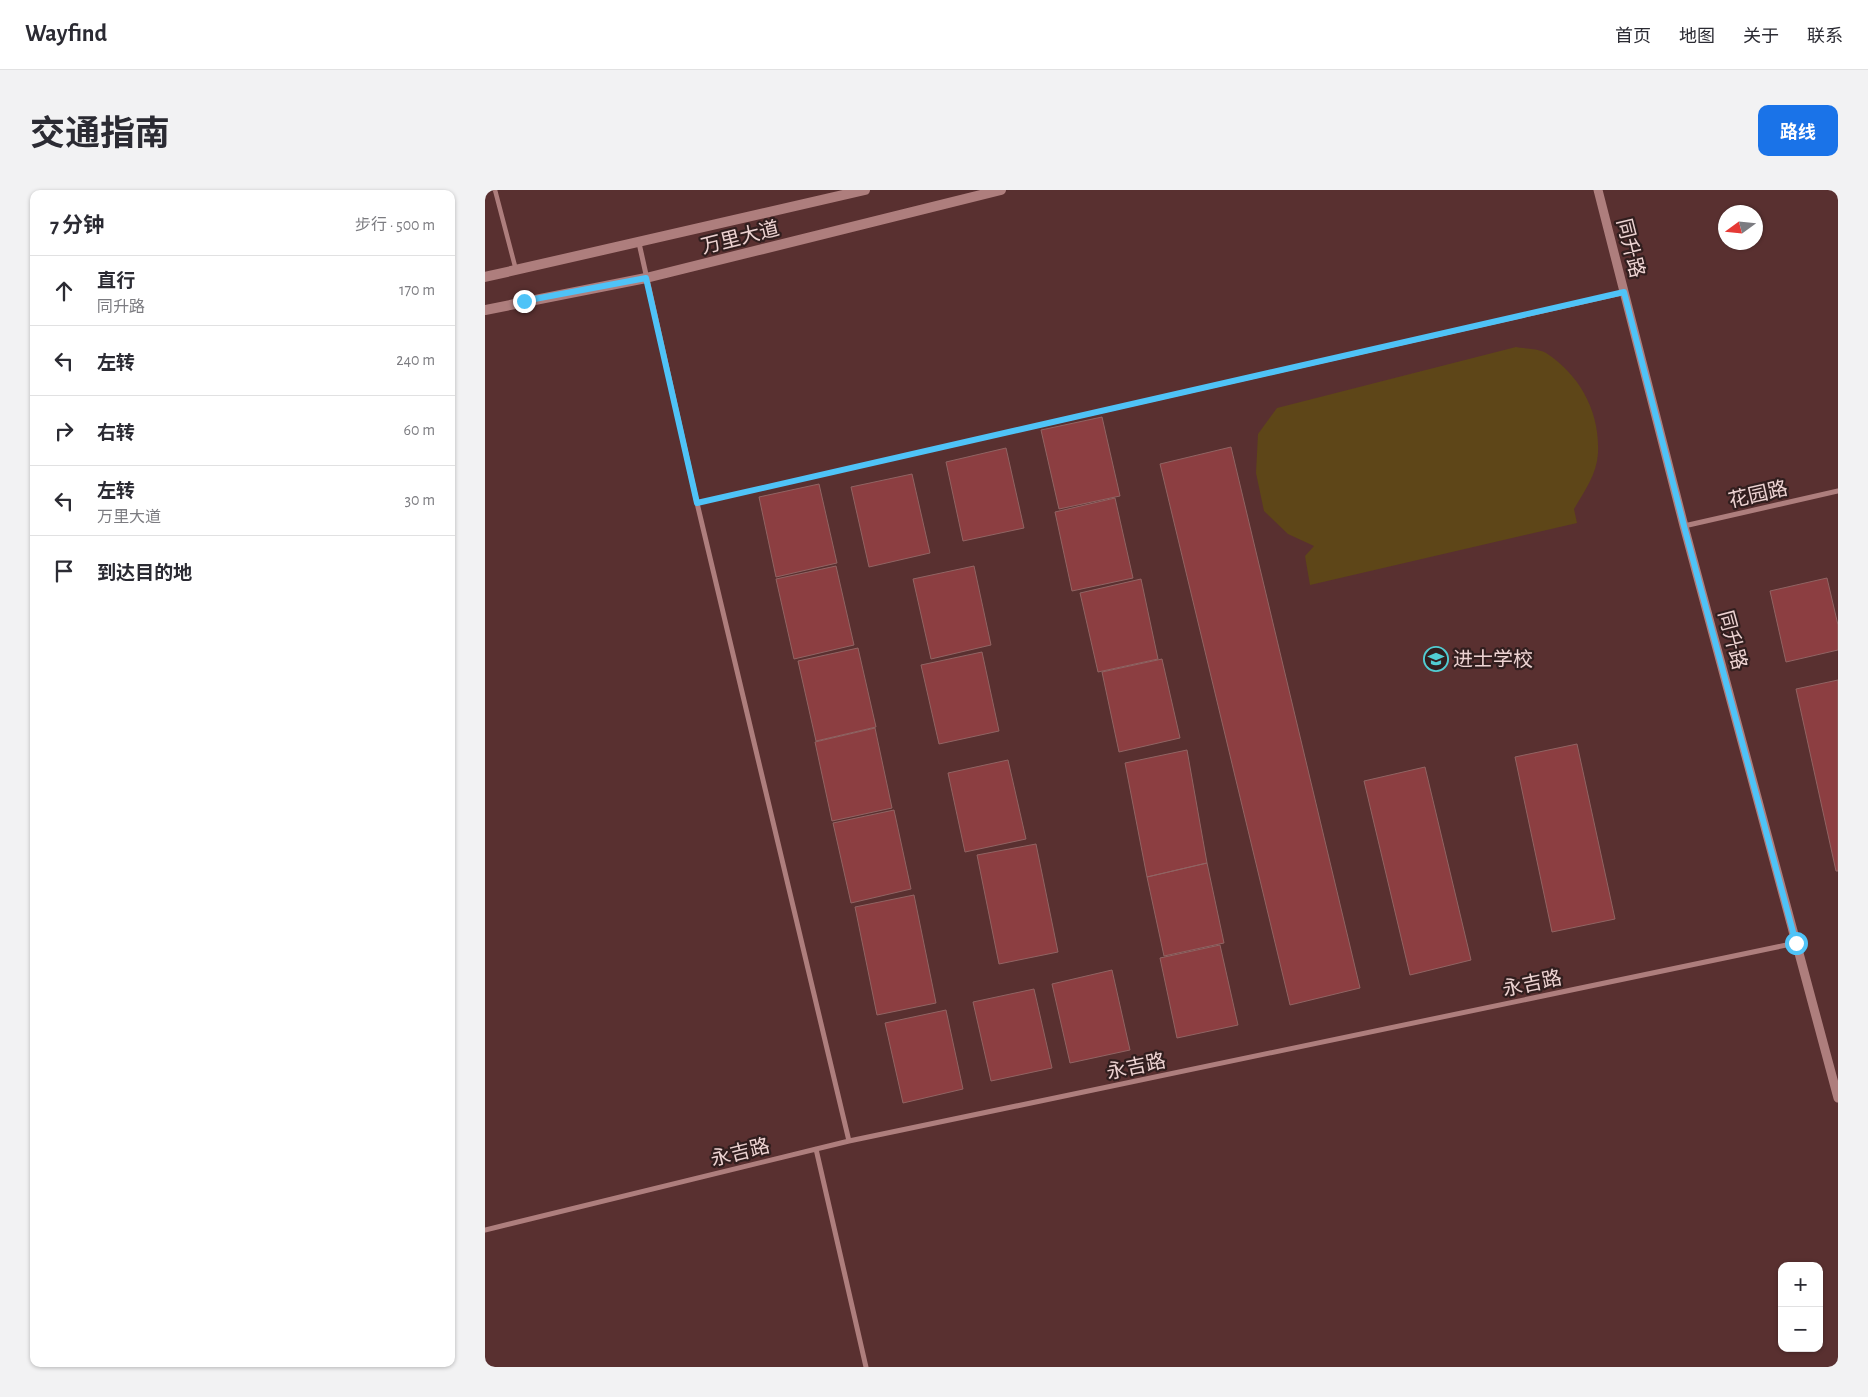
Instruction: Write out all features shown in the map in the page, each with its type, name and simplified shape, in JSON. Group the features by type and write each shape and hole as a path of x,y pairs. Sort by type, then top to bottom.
{"main road":[{"name":"万里大道","path":"485,277 865,190"},
{"name":"万里大道","path":"485,310 646,278 1001,190"}],"street":[{"path":"495,190 517,271"},
{"name":"同升路","path":"1598,190 1684,526 1838,1098"},
{"path":"639,242 697,503 849,1141"},
{"name":"花园路","path":"1684,526 1838,492"},
{"name":"永吉路","path":"485,1230 849,1141 1796,943"},
{"path":"816,1149 866,1367"}],"lane":[{"path":"697,503 1624,292"}],"shaded area":[{"path":"1516,347 1543,351 1558,362 1578,383 1591,409 1598,438 1598,453 1595,468 1589,482 1574,509 1577,523 1310,585 1305,556 1314,546 1288,534 1264,511 1256,473 1258,434 1277,408"}],"building":[{"path":"1102,417 1120,496 1059,509 1041,430"},
{"path":"1231,447 1360,988 1290,1005 1160,464"},
{"path":"1006,448 1024,528 963,541 946,462"},
{"path":"912,474 930,553 869,567 851,487"},
{"path":"819,484 837,563 776,577 759,497"},
{"path":"1115,498 1133,578 1072,591 1055,512"},
{"path":"836,566 854,645 794,659 776,579"},
{"path":"974,566 991,645 931,659 913,579"},
{"path":"1827,578 1838,625 1838,650 1786,662 1770,591"},
{"path":"1141,579 1158,659 1098,672 1080,593"},
{"path":"858,648 876,727 816,741 798,661"},
{"path":"982,652 999,731 939,744 921,665"},
{"path":"1162,659 1180,738 1119,752 1102,672"},
{"path":"1838,680 1838,871 1836,871 1796,689"},
{"path":"875,728 892,808 832,821 815,742"},
{"path":"1577,744 1615,919 1552,932 1515,757"},
{"path":"1187,750 1207,863 1147,877 1125,763"},
{"path":"1008,760 1026,839 965,852 948,773"},
{"path":"1425,767 1471,960 1410,975 1364,781"},
{"path":"894,810 911,889 851,903 833,823"},
{"path":"1036,844 1058,952 999,964 977,855"},
{"path":"1207,863 1224,943 1164,956 1147,877"},
{"path":"914,895 936,1003 877,1015 855,907"},
{"path":"1220,945 1238,1025 1177,1038 1160,958"},
{"path":"1112,970 1130,1050 1070,1063 1052,984"},
{"path":"1034,989 1052,1068 991,1081 973,1002"},
{"path":"946,1010 963,1089 903,1103 885,1023"}],"place":[{"name":"进士学校","path":"1436,659"}],"route":[{"path":"524,301 646,278 697,503 1624,292 1684,526 1796,943"}]}
